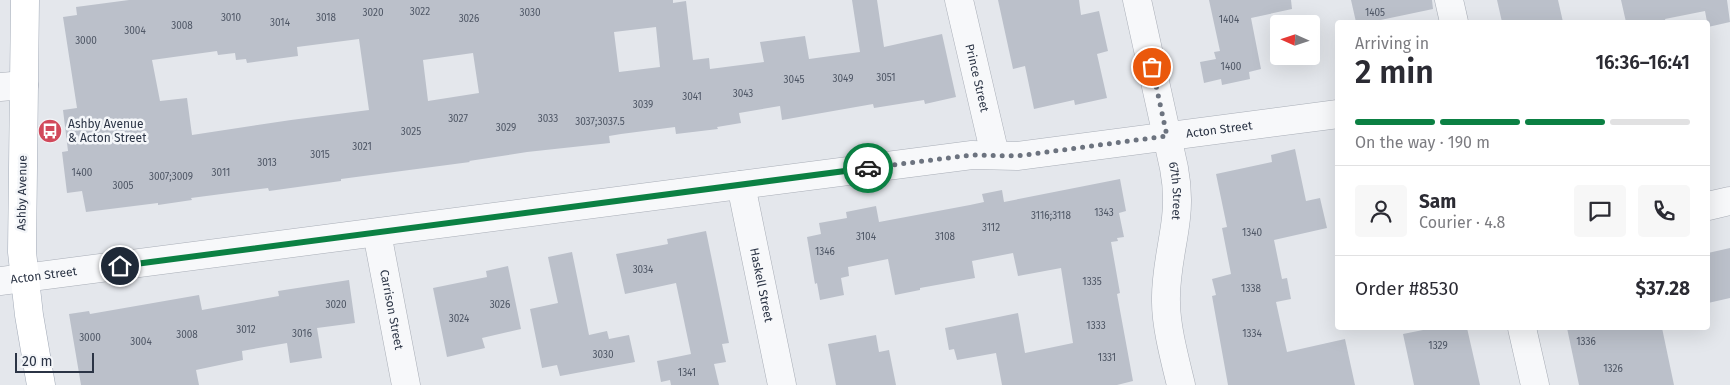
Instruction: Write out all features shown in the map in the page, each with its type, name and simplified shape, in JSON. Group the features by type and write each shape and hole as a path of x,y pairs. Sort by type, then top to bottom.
{"main road":[{"name":"Ashby Avenue","path":"25,0 12,86 22,252 12,279 29,315 41,385"}],"street":[{"name":"Prince Street","path":"959,0 995,155"},
{"name":"67th Street","path":"1136,0 1174,168 1177,194 1176,217 1167,274 1166,303 1181,385"},
{"path":"1449,0 1454,20"},
{"name":"Acton Street","path":"12,279 972,155 1017,156 1335,114"},
{"name":"Haskell Street","path":"741,185 782,385"},
{"path":"1710,206 1730,201"},
{"name":"Carrison Street","path":"377,233 406,385"},
{"path":"1522,330 1534,385"}],"building":[{"path":"129,0 673,0 673,3 686,1 693,60 709,58 710,69 764,62 760,42 805,36 809,59 860,52 852,0 877,0 884,47 942,34 956,97 925,104 924,100 874,108 873,104 782,120 780,106 739,113 741,123 717,127 718,129 676,134 675,127 621,134 609,136 610,143 527,152 269,191 268,188 191,198 192,200 158,205 158,203 86,212 82,191 67,193 62,152 68,151 63,110 77,108 63,17 77,15 76,7","holes":["656,27 660,67 619,72 614,32","359,39 369,110 192,135 187,98 160,101 152,60 217,51 218,55 235,53 236,60 246,59 247,63 298,56 297,47","473,53 479,93 428,101 423,60"]},
{"path":"998,0 1079,0 1081,15 1099,11 1108,51 1097,54 1107,98 1075,105 1074,100 1034,109 1025,66 1013,69"},
{"path":"1209,0 1291,0 1292,9 1251,18 1261,69 1249,72 1250,79 1222,85 1221,79 1204,83 1200,62 1216,59 1214,52 1220,51"},
{"path":"1351,0 1432,0 1433,9 1381,20 1356,20"},
{"path":"1497,0 1558,0 1563,20 1502,20"},
{"path":"1621,0 1727,0 1730,22 1710,27 1710,20 1707,20 1705,11 1665,20 1626,20"},
{"path":"1295,149 1306,201 1320,198 1327,228 1274,240 1282,279 1287,278 1291,299 1276,302 1287,352 1345,339 1355,385 1228,385 1212,296 1216,295 1212,279 1231,274 1222,228 1227,227 1216,174 1272,162 1271,155"},
{"path":"1120,179 1126,211 1119,213 1124,237 1117,238 1118,241 1111,242 1120,293 1117,294 1133,381 1117,385 1002,385 996,353 957,360 954,349 949,350 945,328 1018,313 1025,353 1073,343 1061,268 1018,276 1013,253 972,261 975,278 920,288 920,290 895,295 888,259 848,267 849,276 841,278 844,295 820,300 817,283 815,284 807,237 821,234 819,223 847,218 846,212 876,206 879,222 984,202 982,194 1002,190 1004,202"},
{"path":"706,231 729,343 722,344 726,362 714,364 719,385 671,385 670,380 661,382 657,361 691,354 676,283 625,294 616,254 668,244 667,239"},
{"path":"1730,248 1730,298 1710,303 1710,253"},
{"path":"572,252 589,335 607,331 609,339 629,335 635,362 560,376 557,365 542,368 530,309 558,303 548,257"},
{"path":"508,266 521,329 482,338 485,348 447,357 433,288 487,277 486,271"},
{"path":"349,280 355,323 317,328 322,358 290,363 287,343 242,351 243,360 196,370 199,385 81,385 69,314 89,311 90,314 199,295 202,310 279,296 278,291"},
{"path":"1423,330 1467,330 1480,385 1414,385 1403,334"},
{"path":"1567,330 1662,330 1674,385 1579,385"},
{"path":"876,335 879,352 889,350 896,385 836,385 828,344"}],"way so far":[{"path":"868,168 972,155 1017,156 1167,136 1152,67"}],"place":[{"name":"Ashby Avenue & Acton Street","path":"50,131"}],"route":[{"path":"120,266 868,168"}]}
